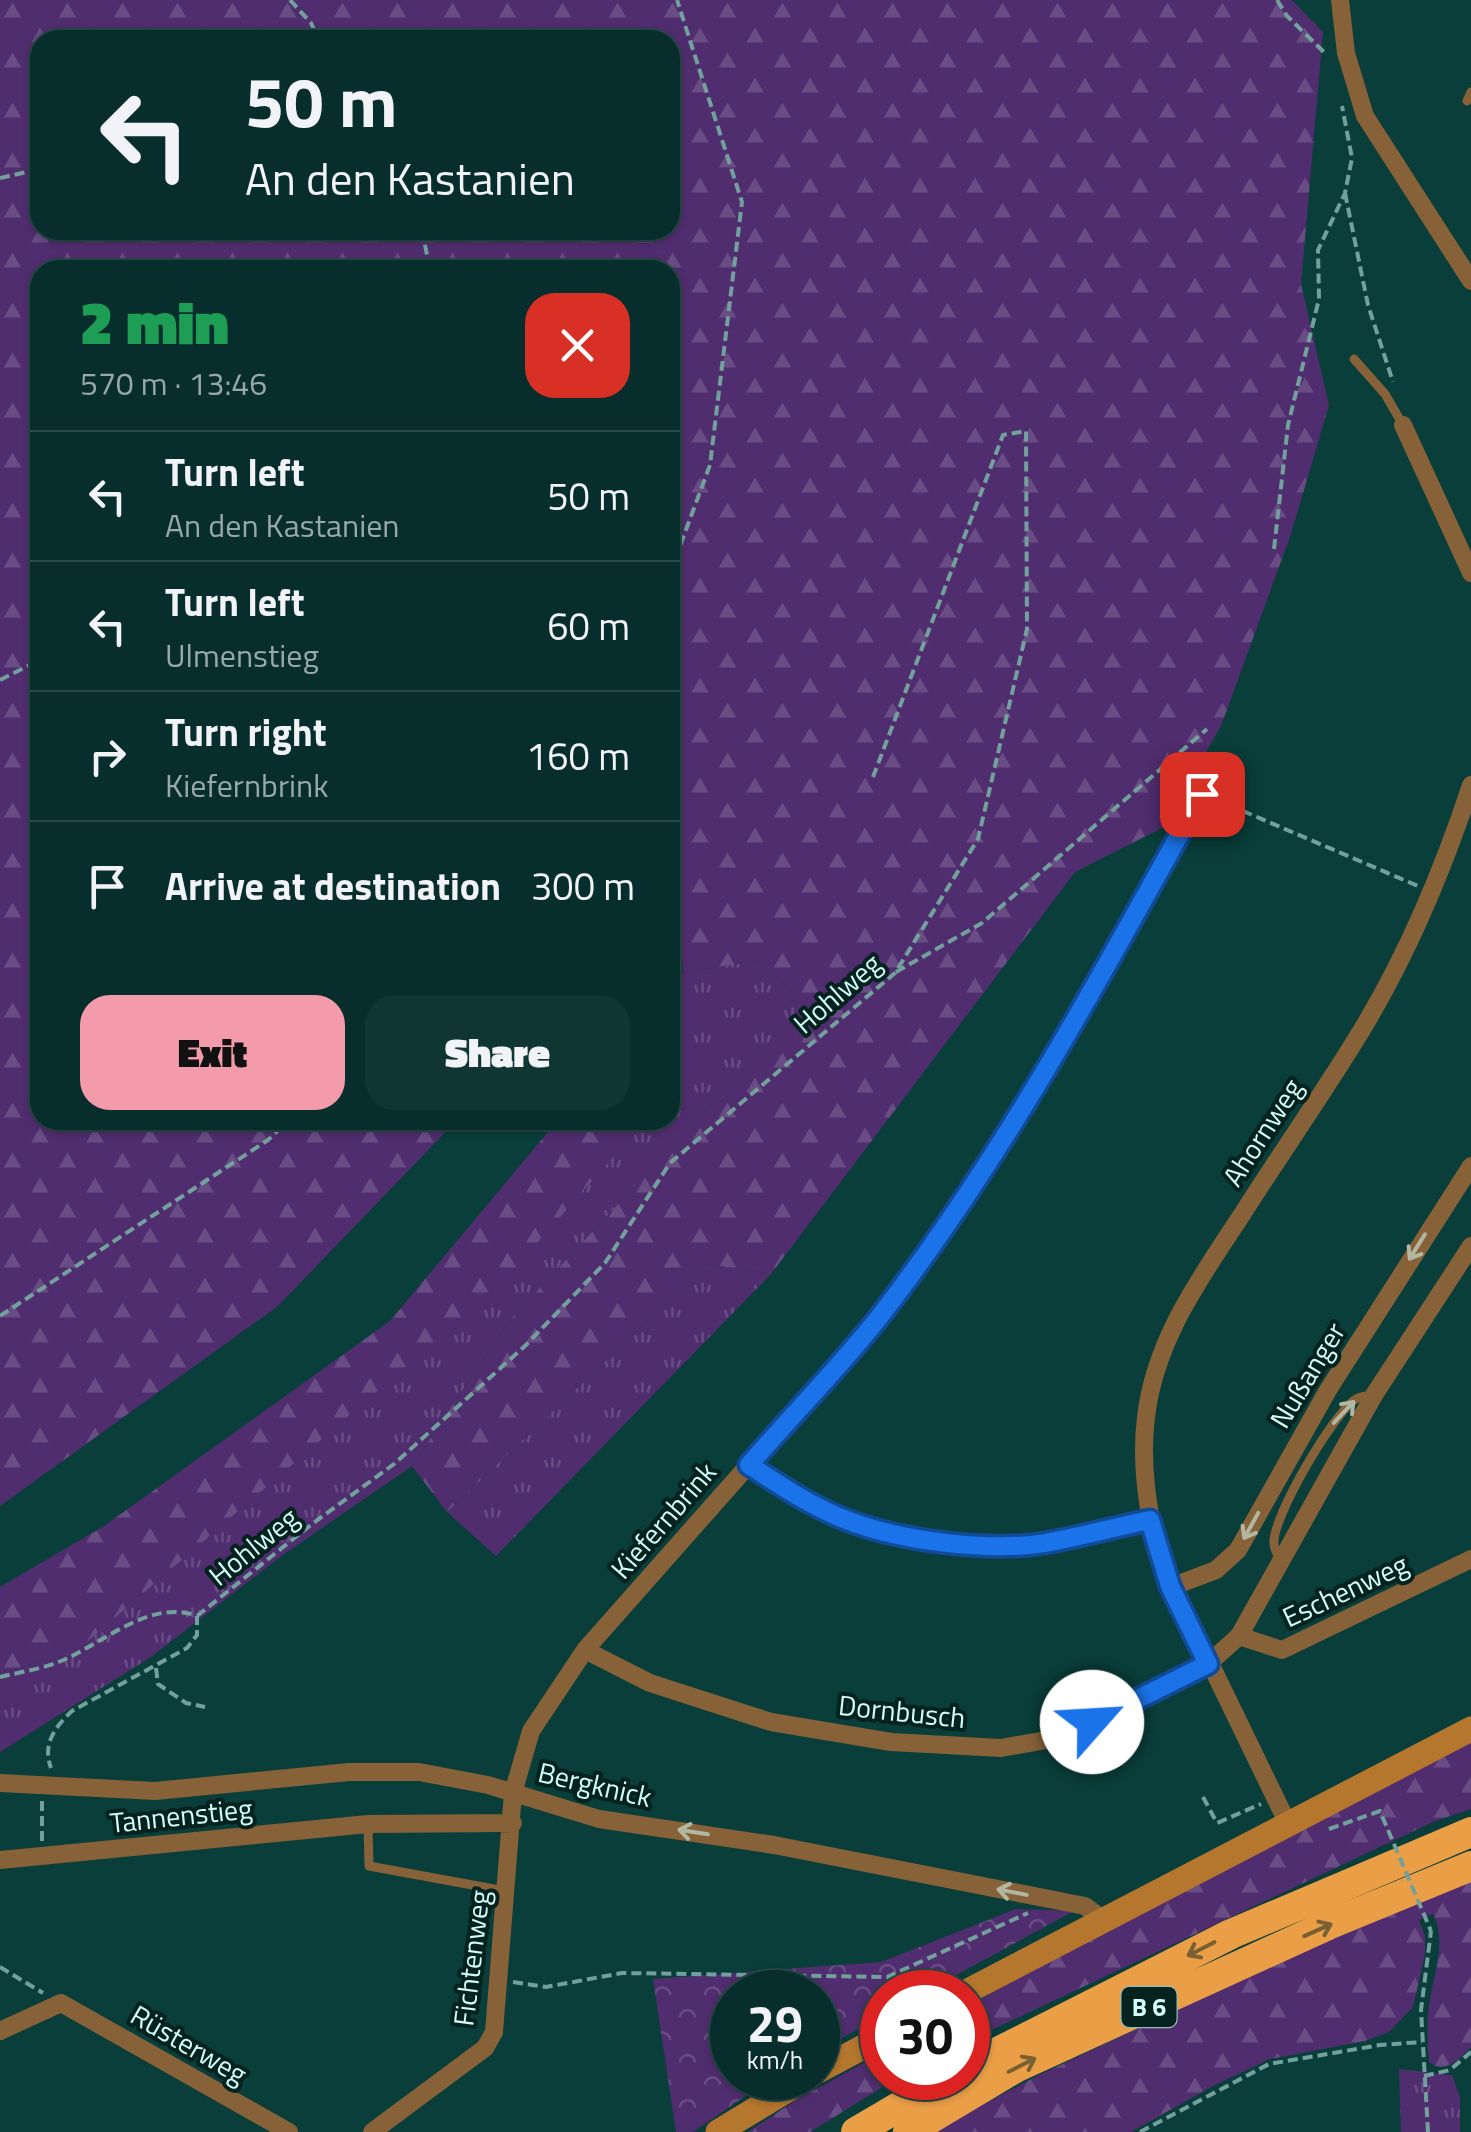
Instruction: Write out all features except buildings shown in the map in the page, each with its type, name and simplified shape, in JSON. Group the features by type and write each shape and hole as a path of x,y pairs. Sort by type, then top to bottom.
{"highway":[{"name":"B 6","path":"990,2055 1232,1934 1471,1832"},
{"name":"B 6","path":"908,2132 1017,2067 1328,1925 1471,1866"},
{"path":"856,2132 911,2100"}],"street":[{"path":"1340,0 1346,53 1366,116 1470,278"},
{"path":"1404,426 1471,573"},
{"name":"Ahornweg","path":"1288,1824 1170,1586 1150,1520 1144,1471 1146,1415 1173,1322 1358,1037 1432,892 1471,784"},
{"name":"Kiefernbrink","path":"513,1793 532,1732 585,1650 882,1312 992,1159 1091,996 1202,794"},
{"name":"Nußanger","path":"1170,1586 1216,1570 1238,1550 1328,1390 1471,1166"},
{"path":"1208,1664 1239,1636 1374,1395 1471,1246"},
{"path":"749,1465 802,1500 851,1522 916,1537 984,1546 1042,1543 1150,1520"},
{"name":"Eschenweg","path":"1239,1636 1282,1650 1471,1559"},
{"name":"Dornbusch","path":"585,1650 650,1683 771,1722 891,1742 1001,1748 1063,1737 1208,1664"},
{"path":"990,1979 1471,1729"},
{"name":"Bergknick","path":"0,1783 155,1791 349,1772 419,1772 513,1793 599,1819 774,1845 1085,1906 1104,1920"},
{"name":"Fichtenweg","path":"372,2132 485,2048 494,2032 513,1793"},
{"name":"Tannenstieg","path":"0,1860 368,1824 512,1824"},
{"path":"0,2031 61,2003"},
{"name":"Rüsterweg","path":"61,2003 289,2132"},
{"path":"718,2132 771,2100"}],"lane":[{"path":"1354,359 1385,394 1404,426"},
{"path":"368,1824 369,1866 508,1891"}],"path":[{"path":"290,0 315,30"},
{"path":"677,0 742,202 710,465 680,547"},
{"path":"1277,0 1287,16 1331,58 1346,53"},
{"path":"1274,549 1288,426 1319,299 1318,250 1345,193 1352,158 1342,106"},
{"path":"0,178 30,171"},
{"path":"1345,193 1368,305 1396,390"},
{"name":"Hohlweg","path":"197,1616 394,1464 525,1346 605,1263 670,1162 895,973 978,839 1027,629 1026,430 1003,435 872,777"},
{"path":"0,680 30,665"},
{"path":"895,973 982,923 1207,729"},
{"path":"1202,794 1432,892"},
{"path":"0,1316 278,1130"},
{"path":"0,1678 59,1662 160,1612 181,1610 197,1616 197,1635 188,1648 72,1711 59,1723 50,1737 46,1755 53,1774 66,1786"},
{"path":"156,1668 158,1684 186,1703 205,1707"},
{"path":"1203,1797 1217,1823 1275,1798"},
{"path":"40,1812 44,1856"},
{"path":"1388,1830 1431,1931 1421,2010 1428,2132"},
{"path":"498,1980 546,1987 622,1973 886,1977 1027,1914 1046,1898"},
{"path":"0,1968 61,2003"},
{"path":"1140,2132 1269,2064 1380,2045 1422,2042"},
{"path":"1424,2076 1450,2070 1471,2052"}],"green space":[{"path":"0,0 1292,0 1323,32 1301,284 1329,405 1291,534 1221,726 1162,828 1075,872 771,1274 707,1264 447,1512 412,1466 508,1322 805,1004 760,961 683,972 680,260 30,260 30,1130 447,1130 278,1306 0,1506"},
{"path":"760,961 805,1004 508,1322 412,1466 280,1557 151,1657 0,1752 0,1673 74,1653 630,1138 624,1130 680,1130 683,972"},
{"path":"550,1130 624,1130 630,1138 500,1285 74,1653 0,1673 0,1587 104,1526 390,1321"},
{"path":"707,1264 771,1274 496,1556 447,1512"},
{"path":"1471,1739 1471,1809 1433,1822 990,2031 990,1994 1305,1823"},
{"path":"1471,1876 1471,2047 1452,2064 1441,2067 1429,2062 1428,2015 1439,1951 1433,1914 1419,1920 1425,1936 1425,1954 1413,2007 1389,2032 1365,2041 1270,2059 1131,2132 931,2132 1037,2076 1406,1902"},
{"path":"1016,1909 1074,1911 965,1970 860,1970 860,2028 840,2039 840,1970 774,1970 881,1962"},
{"path":"710,1975 710,2100 740,2100 693,2132 676,2132 653,1979"},
{"path":"860,2065 862,2100 810,2132 748,2132 796,2100 840,2100 840,2076"},
{"path":"1399,2069 1452,2075 1460,2097 1460,2132 1401,2132"}],"route":[{"path":"1092,1722 1208,1664 1170,1586 1150,1520 1042,1543 984,1546 916,1537 851,1522 802,1500 749,1465 882,1312 992,1159 1091,996 1202,794"}]}
